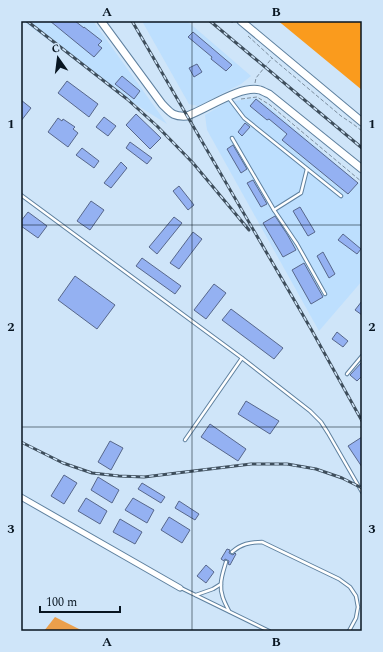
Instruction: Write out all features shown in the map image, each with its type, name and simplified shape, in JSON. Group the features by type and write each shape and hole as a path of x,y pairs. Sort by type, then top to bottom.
{"street":[{"path":"101,21 171,114 180,117 191,114 240,92 260,90 269,94 362,169"},
{"path":"239,22 362,122"},
{"path":"21,497 180,588"}],"lane":[{"path":"228,97 244,118 341,196"},
{"path":"232,138 274,210 297,244 325,294"},
{"path":"274,210 301,192 306,169"},
{"path":"21,195 242,358 303,405 316,417 328,433 362,492"},
{"path":"347,374 362,356"},
{"path":"185,440 242,358"},
{"path":"232,552 243,544 262,542 345,583 350,587 356,596 358,607 356,618 350,631"},
{"path":"226,562 220,584 225,603 230,612"},
{"path":"196,595 213,589 220,584"},
{"path":"180,588 268,631"}],"path":[{"path":"229,21 239,22"},
{"path":"245,32 272,58 341,116 362,131"},
{"path":"252,90 256,78 272,58"},
{"path":"241,99 257,97 270,105 362,182"}],"shaded area":[{"path":"23,21 93,21 167,124 127,99"},
{"path":"142,21 187,21 251,76 241,84 198,106 189,104"},
{"path":"278,21 362,21 362,90 282,24"},
{"path":"256,98 268,106 362,186 362,281 319,331 207,130 205,115 227,102"},
{"path":"55,617 83,631 44,631"}],"building":[{"path":"50,21 75,21 102,41 98,45 102,48 94,57"},
{"path":"193,32 232,65 226,71 188,37"},
{"path":"197,64 202,72 194,77 189,68"},
{"path":"122,76 140,91 134,99 115,84"},
{"path":"67,81 98,104 89,117 58,93"},
{"path":"256,99 358,183 348,194 282,140 287,134 250,106"},
{"path":"21,100 31,108 21,121"},
{"path":"136,114 161,138 150,149 126,125"},
{"path":"104,117 116,126 108,136 96,127"},
{"path":"58,118 62,121 63,119 75,127 73,129 78,133 68,147 48,132"},
{"path":"245,123 250,127 242,136 238,132"},
{"path":"130,142 152,158 147,164 126,148"},
{"path":"233,145 247,169 241,173 227,149"},
{"path":"82,148 99,161 94,168 76,155"},
{"path":"121,162 127,168 111,188 104,183"},
{"path":"253,180 267,204 261,207 247,183"},
{"path":"179,186 194,205 188,210 173,191"},
{"path":"91,201 104,210 90,230 77,221"},
{"path":"300,207 315,232 308,236 293,211"},
{"path":"28,212 47,226 38,238 21,226 21,221"},
{"path":"275,216 296,250 283,257 263,223"},
{"path":"174,217 182,223 157,254 149,247"},
{"path":"193,232 202,239 179,269 170,263"},
{"path":"343,234 361,249 357,254 338,240"},
{"path":"323,252 335,274 329,278 317,256"},
{"path":"142,258 181,286 175,294 136,266"},
{"path":"304,263 323,297 311,304 292,270"},
{"path":"75,276 115,305 97,329 58,300"},
{"path":"214,284 226,293 206,319 194,310"},
{"path":"362,301 362,315 355,310"},
{"path":"231,309 283,348 274,359 222,320"},
{"path":"337,332 348,341 343,347 332,339"},
{"path":"362,362 362,376 357,381 350,375"},
{"path":"246,401 279,421 270,434 238,414"},
{"path":"210,424 246,449 238,461 201,437"},
{"path":"362,437 362,467 348,446"},
{"path":"110,441 123,448 111,470 98,462"},
{"path":"64,475 77,483 64,504 51,496"},
{"path":"98,477 119,490 112,503 91,490"},
{"path":"142,483 165,497 161,503 138,489"},
{"path":"86,498 107,511 100,524 78,511"},
{"path":"133,498 154,510 147,523 125,510"},
{"path":"179,501 199,514 195,520 175,508"},
{"path":"169,517 190,530 182,543 161,530"},
{"path":"120,519 142,532 135,544 113,532"},
{"path":"227,549 230,550 229,553 233,555 235,553 236,554 230,565 228,564 229,561 225,559 224,561 221,559"},
{"path":"206,565 214,572 206,583 197,576"}],"railway":[{"path":"27,21 127,99 157,126 193,163 249,230"},
{"path":"132,21 311,329 362,421"},
{"path":"210,21 362,148"},
{"path":"21,442 63,463 92,473 144,477 251,464 287,464 316,469 342,478 362,488"}]}
